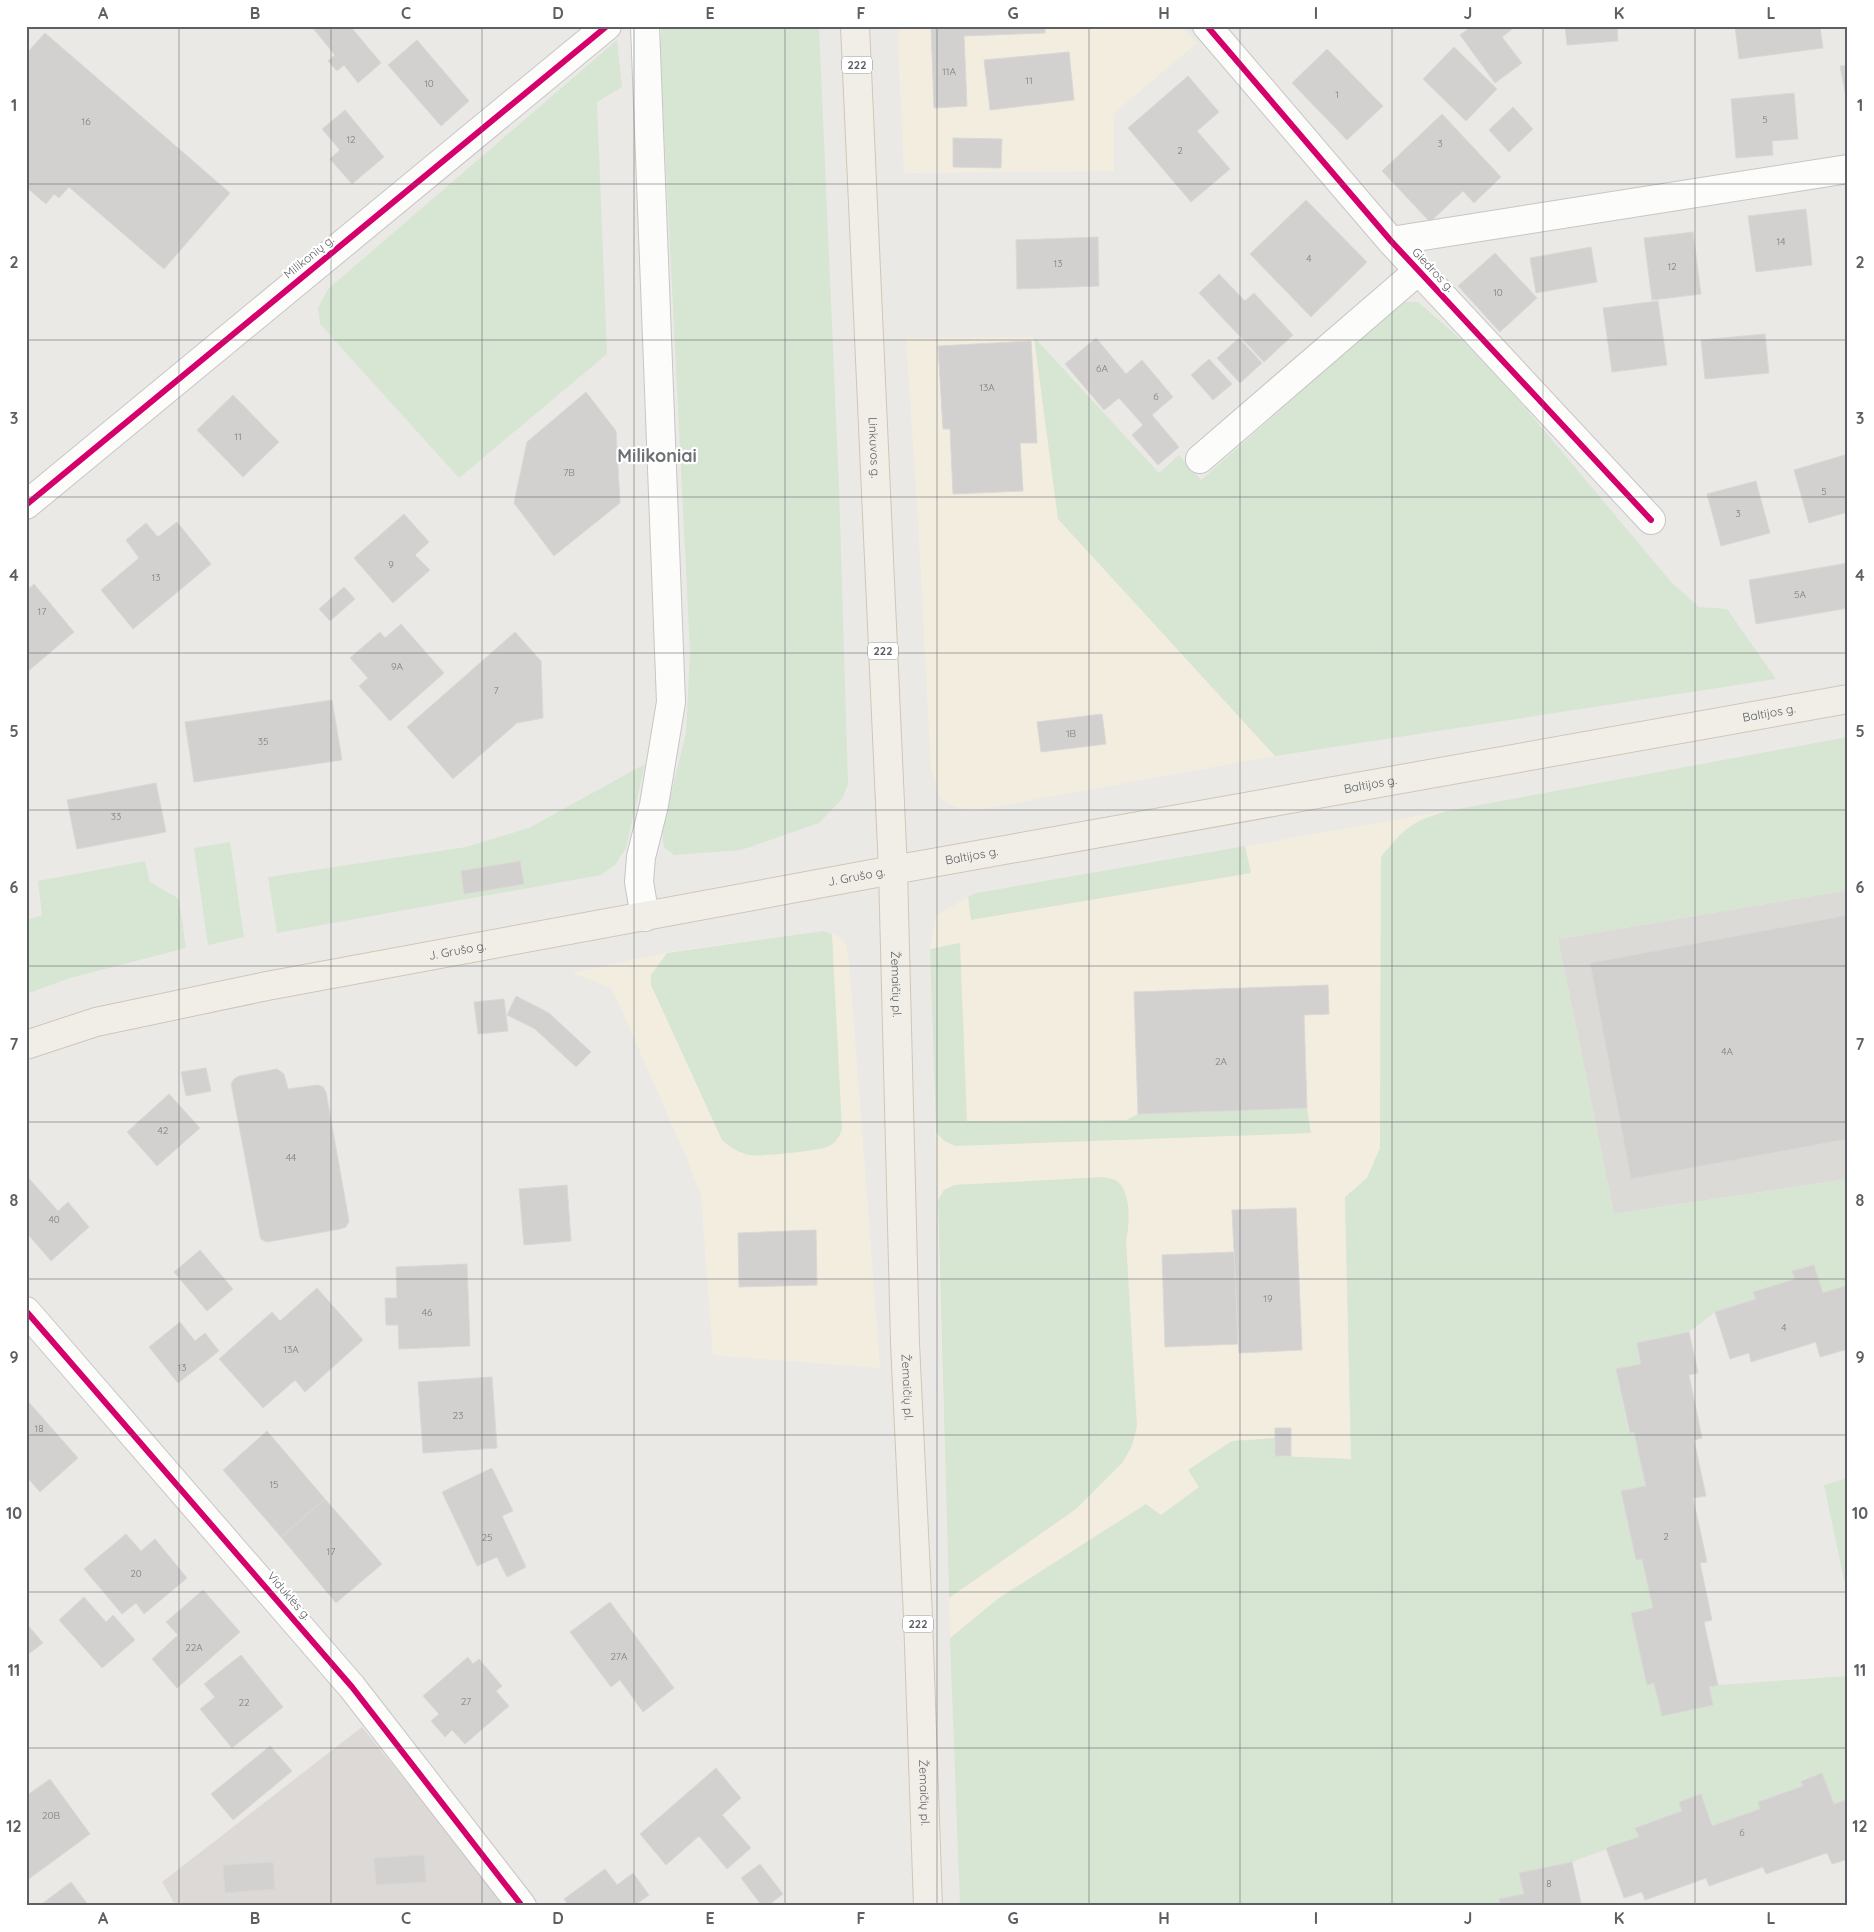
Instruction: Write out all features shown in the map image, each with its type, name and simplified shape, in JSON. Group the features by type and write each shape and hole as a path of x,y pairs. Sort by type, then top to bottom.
{"main road":[{"name":"Linkuvos g.","path":"855,26 893,870"},
{"name":"Baltijos g.","path":"893,870 1848,699"},
{"name":"J. Grušo g.","path":"26,1045 96,1022 266,986 893,870"},
{"name":"Žemaičių pl.","path":"893,870 904,1333 918,1617 928,1906"}],"street":[{"name":"Milikonių g.","path":"26,505 607,26"},
{"path":"645,26 671,702 654,805 641,858 639,882 645,917"},
{"name":"Giedros g.","path":"1207,26 1391,241 1651,520"},
{"name":"Giedros g.","path":"1391,241 1848,169"},
{"path":"1200,459 1418,271"},
{"name":"Viduklės g.","path":"26,1311 352,1687 522,1906"}],"shaded area":[{"path":"899,26 1181,26 1197,43 1114,113 1114,171 904,173 898,43"},
{"path":"1034,337 1058,519 1275,756 972,811 953,806 940,798 931,768 906,338"},
{"path":"1447,811 1421,819 1381,857 1380,1148 1367,1178 1345,1198 1351,1459 1275,1456 1275,1438 1188,1470 1199,1487 1161,1516 1146,1504 999,1598 950,1638 930,949 936,915 976,893"},
{"path":"1848,890 1848,1179 1614,1214 1558,939"},
{"path":"823,931 836,935 845,942 849,960 880,1368 713,1355 701,1196 687,1159 612,988 572,973 674,951"},
{"path":"362,1727 508,1906 176,1906 162,1882"}],"green space":[{"path":"662,26 819,26 839,486 848,784 842,799 819,823 741,850 674,855 664,847 662,830 686,733 690,651 660,46"},
{"path":"617,40 622,87 597,102 607,354 459,478 320,324 318,308 328,289"},
{"path":"1403,302 1418,302 1485,360 1672,583 1699,607 1727,609 1776,679 1275,756 1058,519 1034,337 1159,473 1179,455 1201,480"},
{"path":"1848,737 1848,890 1558,939 1614,1214 1848,1179 1848,1285 1823,1293 1814,1265 1793,1271 1795,1279 1754,1292 1756,1299 1715,1312 1689,1332 1637,1343 1641,1364 1616,1370 1629,1433 1634,1432 1646,1486 1621,1491 1636,1560 1642,1559 1653,1608 1632,1613 1647,1684 1654,1683 1662,1716 1713,1705 1709,1687 1718,1685 1848,1676 1848,1799 1834,1804 1822,1773 1801,1780 1803,1786 1758,1802 1760,1809 1712,1826 1701,1794 1679,1802 1682,1811 1636,1827 1639,1837 1572,1862 1524,1894 1499,1899 1500,1906 960,1906 950,1638 999,1598 1146,1504 1161,1515 1199,1487 1188,1470 1232,1441 1275,1438 1275,1456 1351,1459 1345,1197 1367,1178 1380,1148 1381,857 1409,827 1447,811"},
{"path":"645,764 626,848 615,865 601,875 277,933 268,877 466,847 529,828"},
{"path":"230,842 244,937 208,945 194,848"},
{"path":"1245,846 1251,873 971,920 968,897 976,893"},
{"path":"145,861 150,882 179,899 186,948 70,978 26,994 26,920 42,915 38,881"},
{"path":"823,931 832,934 842,1130 838,1138 830,1146 821,1149 764,1155 742,1153 722,1140 651,985 651,975 667,953"},
{"path":"960,943 967,1121 1127,1120 1138,1114 1307,1108 1311,1133 956,1146 944,1141 936,1132 930,949"},
{"path":"1103,1177 1117,1181 1122,1187 1128,1210 1126,1240 1137,1426 1132,1446 1122,1463 1076,1509 949,1598 938,1200 944,1190 954,1185"},
{"path":"1848,1478 1848,1579 1844,1580 1824,1485"}],"building":[{"path":"311,26 350,26 381,63 358,83 344,65 337,71 328,61 335,55"},
{"path":"931,26 1045,26 1045,33 964,36 967,106 934,108"},
{"path":"1472,26 1516,26 1502,37 1522,63 1495,83 1460,35"},
{"path":"1565,26 1617,26 1618,41 1567,45"},
{"path":"1735,26 1820,26 1823,48 1739,59"},
{"path":"45,33 230,193 164,269 69,187 59,198 54,194 46,204 26,187 26,54"},
{"path":"417,40 469,101 441,126 388,65"},
{"path":"1454,47 1497,89 1466,121 1423,79"},
{"path":"1327,49 1383,106 1347,140 1292,83"},
{"path":"1069,52 1074,100 990,110 984,60"},
{"path":"1848,65 1848,107 1840,66"},
{"path":"1188,76 1219,112 1197,131 1230,169 1191,202 1128,128"},
{"path":"1794,93 1798,139 1772,141 1773,155 1736,158 1731,99"},
{"path":"1513,107 1533,129 1509,152 1489,130"},
{"path":"345,110 384,157 352,184 330,159 340,150 322,129"},
{"path":"1442,114 1501,177 1474,203 1463,191 1430,222 1382,171"},
{"path":"953,138 1002,139 1001,168 953,167"},
{"path":"1306,200 1367,262 1311,317 1250,254"},
{"path":"1806,209 1812,265 1756,272 1748,216"},
{"path":"1693,232 1701,294 1652,300 1644,238"},
{"path":"1098,237 1099,286 1017,289 1016,240"},
{"path":"1591,247 1597,282 1536,293 1530,258"},
{"path":"1495,253 1537,298 1500,332 1458,286"},
{"path":"1219,274 1245,301 1254,293 1293,335 1264,362 1199,293"},
{"path":"1658,301 1667,365 1612,372 1603,308"},
{"path":"1765,334 1769,373 1705,379 1701,340"},
{"path":"1096,338 1126,374 1142,360 1173,397 1152,415 1179,447 1158,465 1132,435 1143,425 1119,398 1104,410 1065,364"},
{"path":"1239,338 1262,363 1240,383 1217,358"},
{"path":"1031,341 1037,443 1020,443 1023,491 953,494 950,429 943,429 938,346"},
{"path":"1209,359 1232,384 1213,400 1191,375"},
{"path":"586,392 616,431 620,503 554,556 514,503 527,442"},
{"path":"233,395 279,442 243,477 197,430"},
{"path":"1848,454 1848,512 1809,523 1794,470"},
{"path":"1756,481 1770,533 1721,546 1707,494"},
{"path":"404,514 429,542 415,555 430,570 393,603 354,558"},
{"path":"177,522 211,564 133,629 101,590 139,558 126,540 146,523 158,537"},
{"path":"1848,563 1848,608 1756,624 1749,580"},
{"path":"34,584 74,632 26,673 26,591"},
{"path":"344,587 355,599 330,621 319,609"},
{"path":"401,624 444,673 390,721 359,686 368,678 350,658 380,632 385,638"},
{"path":"515,632 541,661 543,718 517,723 453,779 407,727"},
{"path":"332,700 342,760 194,782 185,722"},
{"path":"1102,714 1106,744 1041,752 1037,722"},
{"path":"156,783 166,832 77,849 67,800"},
{"path":"520,861 524,884 464,894 461,871"},
{"path":"1848,915 1848,1139 1631,1179 1590,963"},
{"path":"1328,985 1329,1014 1304,1015 1307,1108 1138,1114 1134,992"},
{"path":"516,996 549,1013 591,1052 576,1067 535,1029 507,1015"},
{"path":"504,999 508,1031 478,1034 474,1002"},
{"path":"206,1068 211,1091 186,1096 181,1072"},
{"path":"277,1069 284,1074 288,1089 318,1085 323,1087 326,1092 349,1221 346,1227 340,1229 267,1242 261,1239 260,1236 231,1084 239,1076"},
{"path":"169,1094 200,1128 157,1166 127,1132"},
{"path":"26,1175 58,1211 68,1202 89,1227 51,1261 26,1232"},
{"path":"567,1185 571,1241 524,1245 519,1189"},
{"path":"1296,1208 1302,1350 1239,1353 1232,1210"},
{"path":"816,1230 817,1285 739,1287 738,1233"},
{"path":"200,1250 233,1289 207,1311 174,1272"},
{"path":"1234,1252 1238,1344 1165,1347 1162,1255"},
{"path":"467,1264 470,1346 399,1349 398,1325 386,1325 385,1298 397,1298 396,1267"},
{"path":"1814,1265 1823,1293 1848,1285 1848,1349 1820,1357 1816,1342 1751,1362 1749,1353 1730,1359 1715,1312 1756,1299 1753,1292 1795,1279 1792,1271"},
{"path":"317,1288 363,1340 305,1392 295,1380 263,1408 219,1359 272,1312 280,1321"},
{"path":"180,1322 195,1341 205,1333 219,1351 178,1383 149,1347"},
{"path":"1689,1332 1698,1373 1689,1375 1702,1438 1694,1440 1706,1496 1693,1498 1707,1562 1700,1563 1712,1620 1704,1622 1718,1685 1709,1687 1713,1705 1662,1716 1654,1683 1647,1685 1631,1613 1653,1608 1642,1559 1636,1560 1621,1491 1646,1486 1634,1432 1630,1433 1616,1369 1641,1364 1637,1343"},
{"path":"492,1377 497,1448 423,1453 418,1382"},
{"path":"26,1399 78,1458 40,1492 26,1476"},
{"path":"1275,1428 1291,1428 1291,1456 1275,1456"},
{"path":"267,1431 325,1499 281,1537 223,1470"},
{"path":"492,1468 513,1511 502,1516 526,1567 507,1577 497,1557 477,1566 442,1492"},
{"path":"325,1499 382,1564 336,1603 281,1537"},
{"path":"126,1534 141,1551 155,1539 187,1578 144,1614 136,1603 122,1614 84,1569"},
{"path":"203,1590 240,1632 177,1688 152,1659 178,1635 166,1622"},
{"path":"84,1597 106,1622 113,1615 135,1640 102,1668 59,1620"},
{"path":"610,1602 674,1688 643,1712 620,1680 611,1687 570,1632"},
{"path":"26,1623 43,1643 26,1656"},
{"path":"241,1655 283,1707 232,1748 200,1709 215,1697 204,1684"},
{"path":"468,1657 473,1664 479,1659 502,1686 496,1691 509,1706 465,1744 452,1730 445,1737 431,1721 439,1714 423,1696"},
{"path":"270,1746 292,1771 233,1820 211,1794"},
{"path":"716,1768 741,1798 722,1815 751,1848 727,1869 699,1836 666,1865 640,1834"},
{"path":"1822,1773 1834,1804 1848,1799 1848,1859 1832,1864 1827,1853 1766,1874 1763,1867 1709,1886 1706,1878 1645,1900 1642,1892 1624,1898 1606,1848 1639,1837 1635,1828 1682,1811 1679,1802 1701,1794 1712,1826 1760,1809 1758,1802 1803,1786 1801,1781"},
{"path":"50,1779 90,1834 26,1881 26,1796"},
{"path":"424,1855 426,1882 376,1885 374,1858"},
{"path":"273,1862 275,1889 225,1893 223,1865"},
{"path":"1572,1862 1581,1903 1571,1906 1500,1906 1499,1899 1524,1894 1519,1873"},
{"path":"760,1864 783,1894 767,1906 762,1906 741,1878"},
{"path":"605,1869 617,1885 633,1873 649,1895 634,1906 569,1906 564,1899"},
{"path":"71,1882 89,1906 39,1906"}],"cycle path":[{"path":"26,505 607,26"},
{"path":"1207,26 1391,241 1651,520"},
{"path":"26,1311 352,1687 522,1906"}],"district":[{"name":"Milikoniai","path":"657,456"}]}
